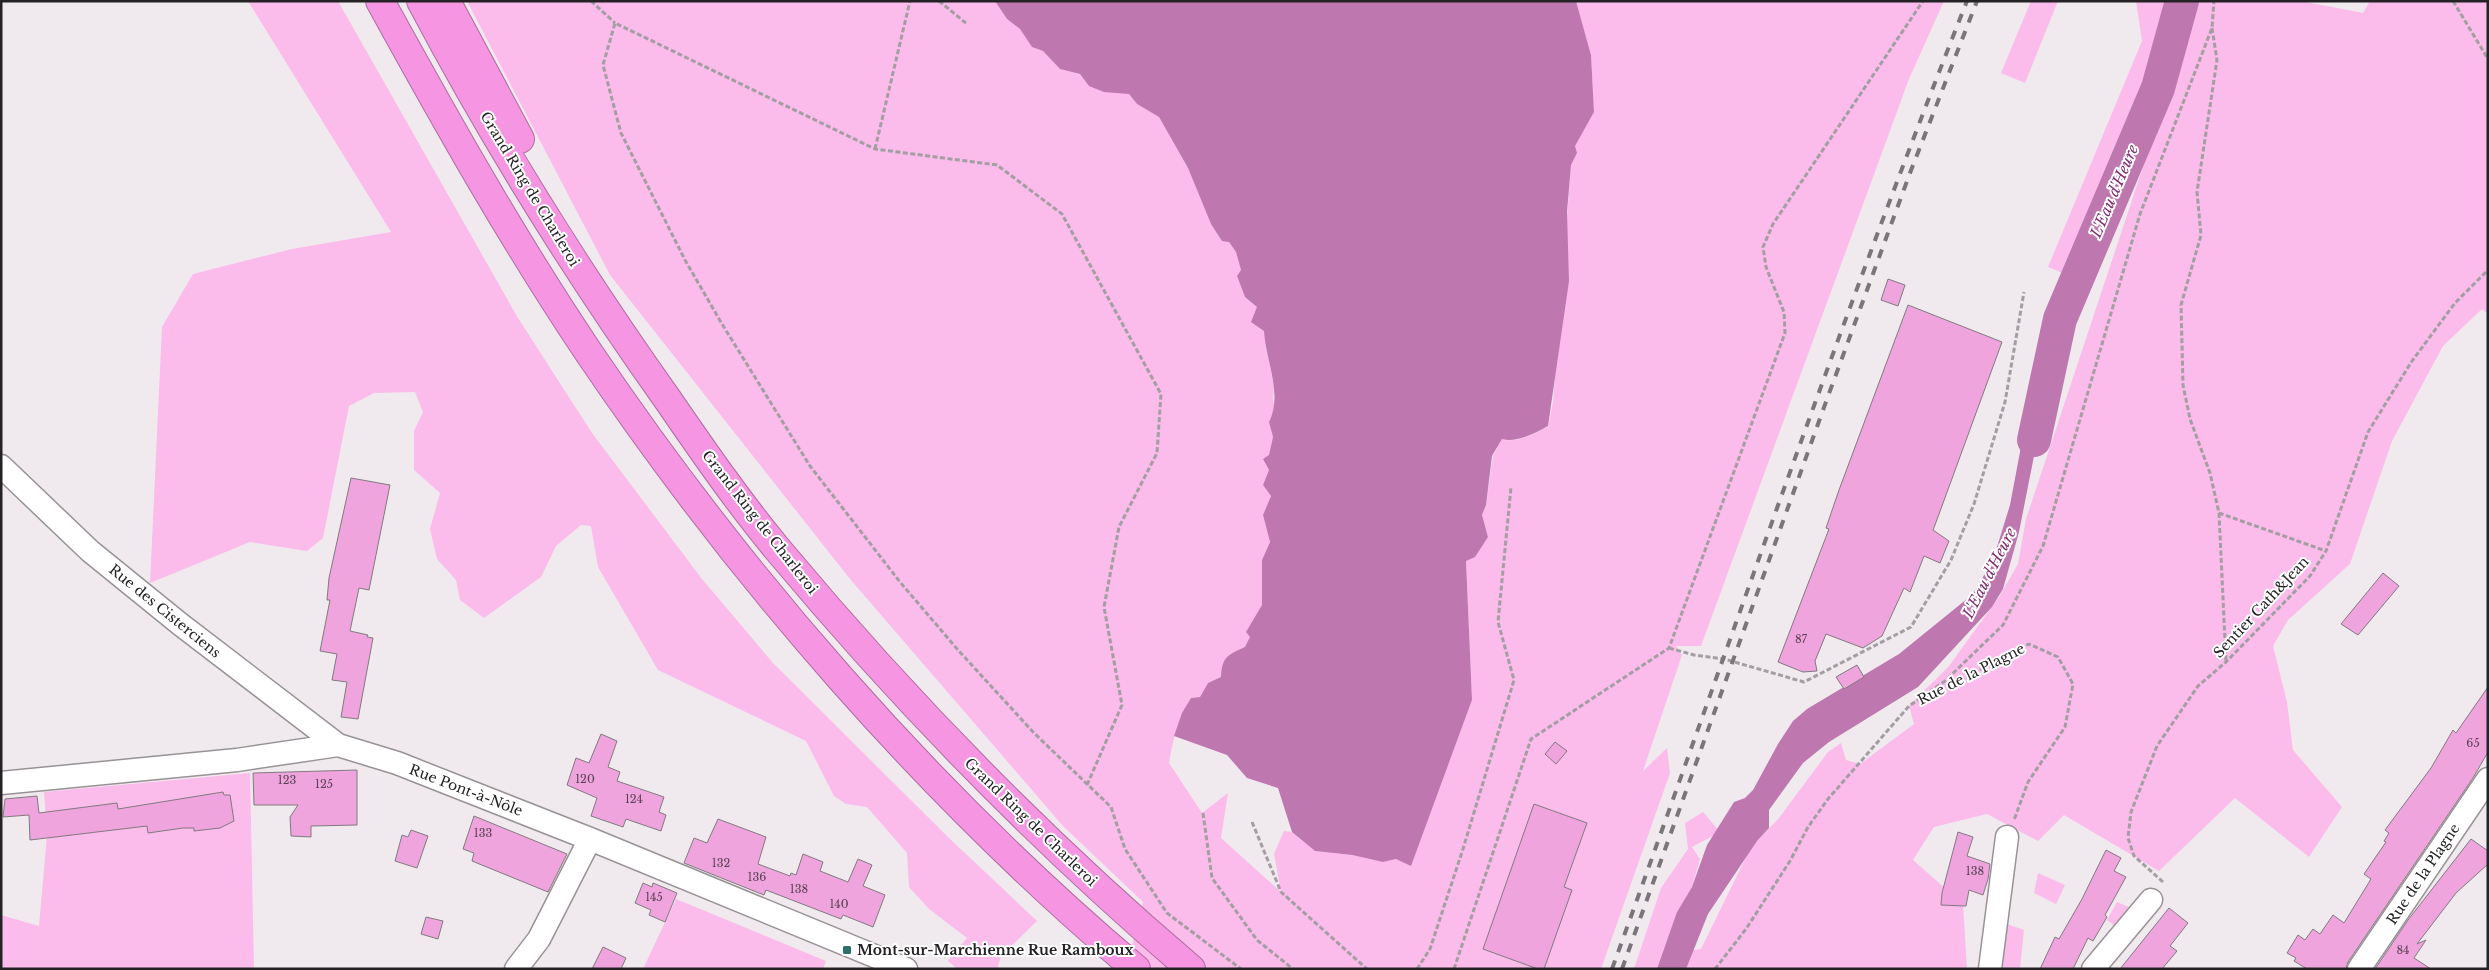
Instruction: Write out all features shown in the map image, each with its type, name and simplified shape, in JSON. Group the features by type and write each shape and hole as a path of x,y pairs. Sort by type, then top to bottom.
{"highway":[{"path":"380,1 500,214 589,353 676,475 751,571 864,703 940,785 1025,868 1136,969"},
{"name":"Grand Ring de Charleroi","path":"421,1 451,57 535,200 619,332 703,450 777,549 891,680 967,761 1048,842 1191,969"},
{"path":"446,1 522,144 535,200"}],"street":[{"name":"Rue des Cisterciens","path":"1,466 98,557 180,624 338,745"},
{"name":"Rue Pont-à-Nôle","path":"1,782 237,760 338,745 397,764 590,839 906,969"},
{"name":"Rue de la Plagne","path":"2359,969 2488,779"},
{"path":"1990,969 2007,837"},
{"path":"516,969 539,939 590,839"},
{"path":"2093,969 2151,900"}],"path":[{"path":"591,1 615,23 875,149 997,165 1062,214 1162,394 1157,453 1119,527 1104,607 1122,705 1087,785"},
{"path":"875,149 910,1"},
{"path":"939,1 967,24"},
{"path":"1454,969 1531,739 1669,648 1785,334 1784,312 1766,267 1763,247 1773,224 1923,1"},
{"path":"2214,1 2212,28 2217,60 2197,192 2201,235 2181,304 2183,385 2190,419 2210,472 2219,513 2226,662"},
{"path":"2453,1 2488,59"},
{"path":"615,23 603,65 621,133 684,260 810,466 900,582 1034,733 1111,807 1125,849 1167,913 1241,969"},
{"path":"1715,969 1746,929 1790,861 1808,827 1828,799 1909,706 1945,681 2003,625 2043,546 2140,214 2212,28"},
{"name":"Sentier Cath&Jean","path":"2151,900 2166,885 2134,856 2128,838 2131,812 2157,746 2198,686 2226,662 2310,576 2326,551 2368,432 2412,361 2455,303 2488,270"},
{"path":"1669,648 1694,655 1733,661 1804,682 1911,627 1951,560 1974,504 2005,402 2024,292"},
{"path":"1417,969 1430,949 1463,849 1514,680 1498,622 1511,487"},
{"path":"2219,513 2326,551"},
{"name":"Rue de la Plagne","path":"1909,706 2029,644 2058,657 2073,684 2064,727 2028,782 2007,837"},
{"path":"1202,813 1212,878 1258,940 1294,969"},
{"path":"1252,822 1281,892 1367,969"}],"shaded area":[{"path":"248,1 338,1 518,318 592,433 702,579 773,663 949,838 1037,921 1001,956 998,966 1000,969 957,969 948,961 967,938 929,909 909,887 907,853 867,807 846,804 834,796 806,741 658,670 598,567 591,526 581,525 556,546 541,577 484,618 460,600 456,580 437,559 430,529 440,493 414,470 414,431 423,412 415,392 374,393 349,406 323,538 307,551 250,542 150,583 162,327 193,274 292,249 391,232"},
{"path":"467,1 995,1 1007,19 1020,29 1032,47 1043,51 1060,69 1080,74 1089,86 1129,94 1137,104 1159,117 1188,168 1211,224 1236,252 1241,270 1237,276 1245,297 1257,307 1264,331 1274,387 1275,410 1269,422 1273,437 1269,456 1263,459 1269,470 1263,485 1271,496 1263,515 1270,542 1262,560 1262,606 1246,632 1251,637 1245,648 1227,657 1223,665 1222,677 1208,683 1200,697 1191,698 1177,729 1169,763 1202,813 1228,793 1221,838 1281,892 1274,854 1284,831 1292,832 1315,851 1352,855 1383,862 1396,859 1411,865 1472,700 1466,561 1488,537 1482,515 1486,505 1493,456 1502,439 1519,439 1548,427 1553,402 1571,165 1577,153 1574,146 1594,112 1591,55 1576,1 1944,1 1909,79 1701,646 1676,646 1682,655 1643,771 1667,748 1670,773 1601,969 1126,969 1143,902 1063,826 850,579 610,275"},
{"path":"2031,1 2058,1 2025,83 2001,73"},
{"path":"2136,1 2168,1 2165,36 2068,275 2048,267 2142,41"},
{"path":"2193,1 2301,1 2363,13 2370,1 2488,1 2488,314 2482,309 2443,346 2392,441 2350,564 2288,620 2273,646 2287,702 2293,750 2342,807 2309,857 2235,798 2159,871 2064,815 2038,841 1987,814 1934,827 1913,860 1963,904 1967,969 1634,969 1661,888 1688,849 1685,823 1703,812 1720,832 1692,847 1700,859 1692,887 1677,912 1665,954 1701,949 1751,847 1779,818 1828,752 1841,743 1846,760 1860,764 1914,724 1909,706 1949,666 1999,597 2018,564 2026,519 2160,116 2184,40"},
{"path":"250,773 254,969 1,969 1,915 39,926 47,835 44,792"},
{"path":"2038,873 2065,885 2056,904 2034,893"},
{"path":"676,899 826,961 823,969 643,969"},
{"path":"2117,902 2135,910 2119,929 2107,920"},
{"path":"2001,922 2024,930 2020,969 1999,969"}],"water":[{"path":"995,1 1576,1 1591,55 1594,112 1575,146 1577,153 1571,165 1567,212 1569,281 1548,426 1513,440 1502,439 1492,456 1486,505 1482,515 1488,537 1475,557 1466,561 1472,700 1411,866 1396,859 1383,862 1352,855 1315,851 1292,832 1278,788 1247,778 1227,755 1174,736 1182,713 1191,698 1200,697 1208,683 1221,677 1224,661 1234,652 1245,647 1250,637 1246,632 1262,605 1262,560 1270,542 1263,515 1271,496 1263,485 1269,470 1263,459 1269,455 1273,437 1269,422 1273,412 1274,401 1274,389 1264,331 1251,322 1257,307 1245,297 1237,276 1241,270 1236,252 1229,242 1222,241 1211,224 1188,168 1159,117 1137,104 1129,94 1104,92 1089,86 1080,74 1060,69 1043,51 1032,47 1020,29 1007,19"},
{"path":"2035,393 2051,396 2034,456 2019,532 2003,589 1992,607 1918,687 1829,742 1803,763 1769,810 1769,828 1757,841 1708,914 1686,969 1657,969 1677,912 1692,887 1707,845 1734,802 1745,798 1753,790 1793,721 1807,709 1899,654 1973,594 1993,560 2010,505 2020,452 2020,435 2026,422 2028,404"}],"building":[{"path":"1888,279 1905,285 1898,306 1881,300"},
{"path":"1908,305 2002,342 1933,530 1949,541 1940,563 1924,556 1910,592 1904,588 1882,636 1863,648 1826,634 1815,661 1817,671 1803,672 1778,662 1829,529 1826,528 1839,490"},
{"path":"351,478 390,485 369,590 359,588 350,631 373,638 358,719 341,717 347,682 332,680 337,654 320,651 330,600 327,600 329,578"},
{"path":"2383,573 2399,586 2358,635 2341,624"},
{"path":"1857,665 1864,677 1844,689 1836,677"},
{"path":"2488,687 2488,752 2473,778 2348,962 2346,969 2307,969 2294,961 2296,958 2287,953 2298,935 2305,940 2313,929 2320,934 2333,915 2344,923 2371,879 2364,874 2386,842 2384,841 2389,833 2385,830 2431,768 2453,730 2456,733"},
{"path":"601,734 617,741 608,767 620,772 617,781 664,797 659,812 666,815 661,831 626,819 623,827 591,816 597,798 567,785 576,758 589,763"},
{"path":"1555,742 1567,751 1556,764 1545,754"},
{"path":"357,770 357,825 311,826 311,837 291,836 290,817 298,805 254,805 253,773"},
{"path":"223,792 224,795 230,795 234,821 220,828 194,831 194,828 183,828 148,833 147,826 30,840 29,815 3,817 5,799 37,796 39,813 117,803 118,809"},
{"path":"1534,804 1587,823 1564,887 1572,890 1544,969 1538,969 1483,949"},
{"path":"474,816 567,854 548,892 472,861 474,853 463,849"},
{"path":"718,819 766,837 758,864 790,876 791,873 796,875 803,854 823,862 820,871 848,882 858,859 872,865 863,886 885,895 873,927 843,915 841,919 766,890 764,895 684,863 694,838 707,843"},
{"path":"411,830 428,836 417,868 395,861 402,835 408,837"},
{"path":"1958,832 1973,837 1967,856 1990,864 1988,879 1983,895 1969,890 1966,906 1941,905 1942,893"},
{"path":"2471,839 2488,851 2488,864 2456,893 2417,944 2426,940 2414,958 2431,969 2375,969 2408,920"},
{"path":"2106,850 2121,858 2114,871 2126,877 2105,915 2107,917 2093,941 2088,938 2073,969 2040,969 2055,937 2059,939 2082,899"},
{"path":"643,883 652,887 653,883 677,893 665,922 649,915 651,910 635,903"},
{"path":"2169,908 2188,923 2170,946 2177,951 2162,969 2120,969"},
{"path":"426,917 443,921 438,939 421,934"},
{"path":"603,947 626,958 621,969 592,969"}],"waterway":[{"name":"L'Eau d'Heure","path":"2034,440 2060,319 2158,88 2182,1"}],"railway":[{"path":"1612,969 1874,242 1967,1"},
{"path":"1622,969 1827,399 1910,173 1977,1"}],"place":[{"name":"Mont-sur-Marchienne Rue Ramboux","path":"847,950"}]}
